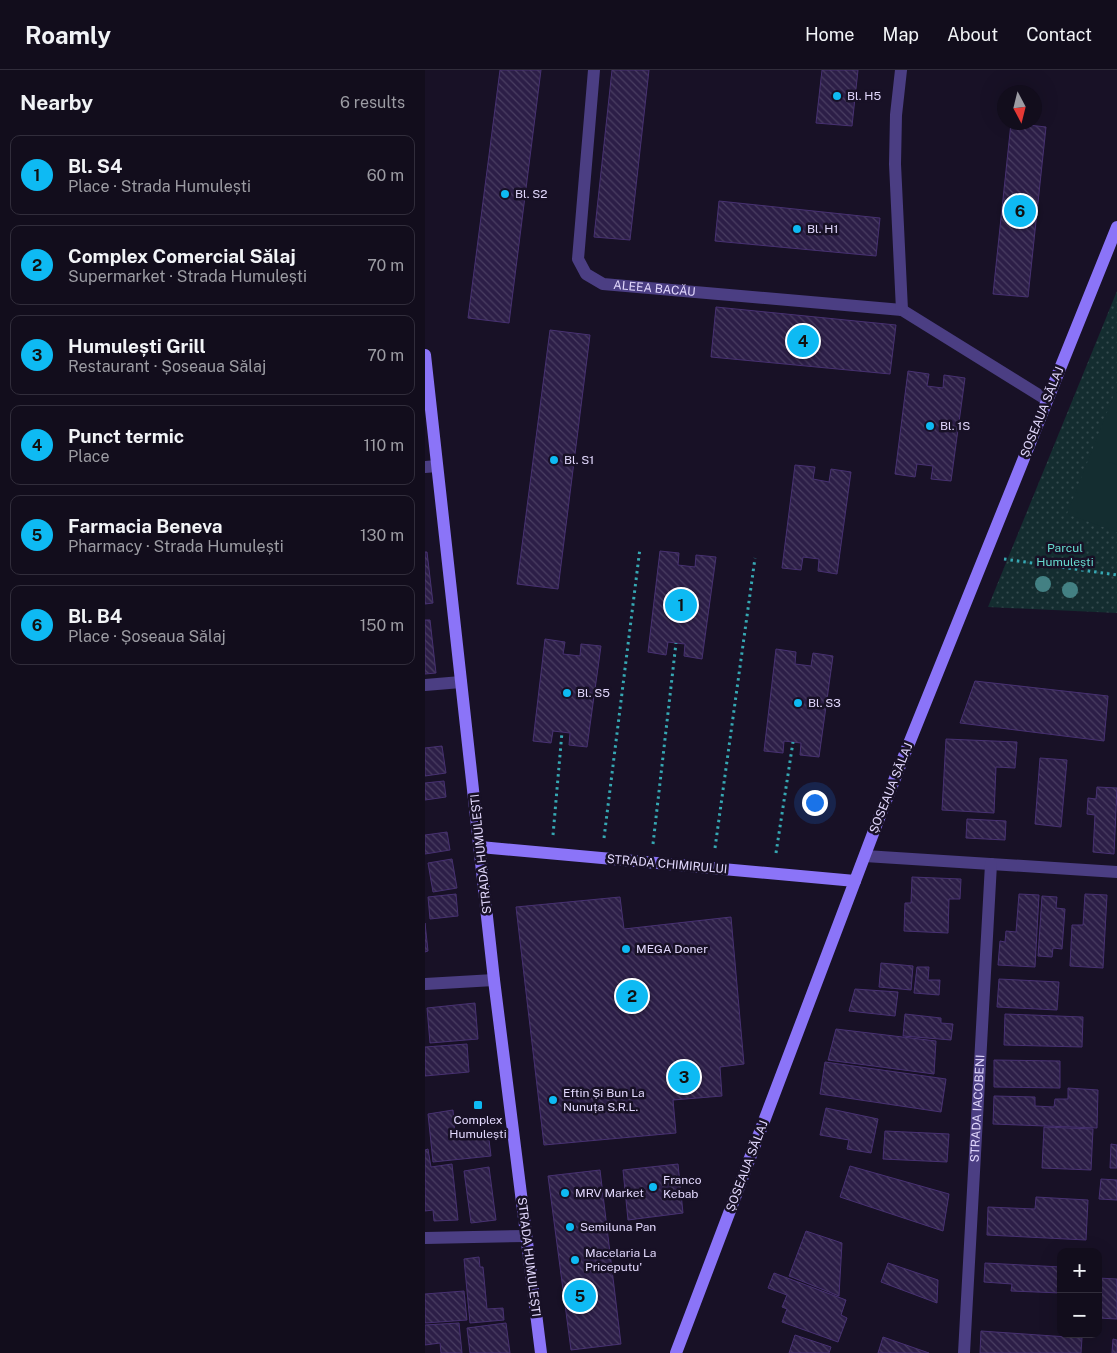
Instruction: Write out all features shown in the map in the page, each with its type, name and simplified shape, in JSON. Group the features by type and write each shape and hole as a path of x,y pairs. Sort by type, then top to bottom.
{"street":[{"name":"ALEEA BACĂU","path":"594,70 578,259 586,274 603,284 902,310 1047,400"},
{"path":"901,70 896,115 895,164 902,310"},
{"name":"ȘOSEAUA SĂLAJ","path":"676,1353 855,881 1117,227"},
{"name":"STRADA HUMULEȘTI","path":"425,355 431,466 461,682 494,980 541,1353"},
{"path":"425,685 461,682"},
{"name":"STRADA CHIMIRULUI","path":"480,847 855,881"},
{"path":"865,856 1117,872"},
{"name":"STRADA IACOBENI","path":"964,1353 991,864"},
{"path":"425,984 494,980"},
{"path":"425,1238 525,1236"}],"path":[{"path":"602,858 640,548"},
{"path":"984,556 1117,574"},
{"path":"713,868 755,558"},
{"path":"651,862 676,643"},
{"path":"551,853 562,732"},
{"path":"773,874 793,742"}],"green space":[{"name":"Parcul Humulești","path":"1117,291 1117,613 988,607"},
{"path":"1117,387 1117,464 1109,462 1117,465 1117,532 1067,514"}],"building":[{"name":"Bl. S2","path":"500,70 541,70 509,323 468,318"},
{"path":"612,70 649,70 630,240 594,237"},
{"name":"Bl. H5","path":"822,70 858,70 852,126 816,123"},
{"path":"1042,127 1046,127 1028,297 993,294 1010,130 1042,130"},
{"name":"Bl. H1","path":"719,201 880,218 876,256 715,241"},
{"path":"716,307 896,325 890,374 711,357"},
{"name":"Bl. S1","path":"550,330 590,335 558,589 517,584"},
{"name":"Bl. 1S","path":"908,371 929,374 927,386 943,388 944,375 965,378 951,481 931,479 933,466 917,464 915,477 895,474"},
{"path":"795,465 815,467 813,479 829,482 831,469 851,472 837,574 818,571 819,559 803,557 801,570 782,568"},
{"path":"660,551 679,553 678,565 695,567 696,555 716,557 702,659 684,656 685,644 668,642 666,655 648,652"},
{"path":"425,552 427,552 433,603 425,604"},
{"path":"425,620 430,620 436,673 425,674"},
{"name":"Bl. S5","path":"545,639 565,642 563,654 580,656 581,644 601,646 587,747 569,745 570,733 553,731 551,743 533,741"},
{"name":"Bl. S3","path":"776,649 796,652 795,664 811,666 813,653 833,656 819,757 800,755 801,743 784,741 783,753 764,751"},
{"path":"975,681 1108,696 1104,741 960,723"},
{"path":"946,739 1017,742 1015,768 996,767 994,813 942,810"},
{"path":"442,746 446,773 425,776 425,748"},
{"path":"1040,758 1067,760 1061,827 1035,824"},
{"path":"444,781 446,797 425,800 425,783"},
{"path":"1097,787 1117,788 1114,854 1093,852 1095,815 1087,814 1088,798 1096,799"},
{"path":"967,819 1006,821 1005,840 966,838"},
{"path":"447,832 450,850 425,854 425,835"},
{"path":"452,859 457,888 433,892 428,863"},
{"path":"912,877 961,879 960,899 949,899 948,933 904,931 905,903 911,903"},
{"path":"456,894 458,916 430,919 428,897"},
{"path":"1019,894 1039,895 1035,967 998,965 1000,941 1005,942 1006,931 1016,932"},
{"path":"1085,894 1107,895 1103,968 1070,966 1072,925 1083,925"},
{"path":"1042,896 1057,897 1056,908 1065,909 1062,949 1053,948 1052,957 1038,956"},
{"path":"620,897 624,929 731,917 744,1064 720,1067 722,1096 673,1100 676,1133 544,1145 516,907"},
{"path":"425,923 428,951 425,952"},
{"path":"881,963 913,966 911,990 879,987"},
{"path":"917,967 929,967 928,980 940,980 939,995 914,993"},
{"path":"999,979 1059,982 1057,1010 997,1007"},
{"path":"855,989 898,992 895,1016 849,1011"},
{"path":"475,1003 478,1039 430,1043 427,1008"},
{"path":"905,1014 941,1018 941,1023 953,1024 951,1040 903,1036"},
{"path":"1005,1014 1083,1017 1082,1047 1004,1045"},
{"path":"836,1029 936,1041 934,1074 828,1060"},
{"path":"467,1044 469,1072 425,1076 425,1047"},
{"path":"994,1060 1060,1061 1060,1088 994,1087"},
{"path":"825,1062 946,1079 941,1112 820,1094"},
{"path":"1068,1088 1098,1090 1097,1128 993,1124 994,1096 1035,1097 1035,1106 1054,1107 1055,1099 1068,1099"},
{"path":"826,1108 878,1119 871,1153 847,1149 849,1140 820,1135"},
{"path":"453,1110 455,1135 488,1132 491,1156 433,1162 428,1114"},
{"path":"1044,1127 1093,1129 1091,1170 1042,1168"},
{"path":"885,1131 949,1134 947,1162 883,1159"},
{"path":"1111,1144 1117,1145 1117,1168 1110,1168"},
{"path":"428,1149 431,1167 452,1164 458,1220 434,1221 433,1210 425,1211 425,1150"},
{"path":"678,1164 683,1213 628,1220 623,1170"},
{"path":"850,1166 949,1194 943,1231 840,1197"},
{"path":"489,1167 496,1220 471,1223 464,1171"},
{"path":"600,1170 621,1344 571,1350 548,1176"},
{"path":"1101,1179 1117,1180 1117,1200 1099,1199"},
{"path":"1036,1197 1088,1200 1086,1240 987,1235 988,1207 1035,1209"},
{"path":"806,1231 842,1243 839,1296 789,1276"},
{"path":"479,1257 480,1267 483,1267 487,1309 503,1308 504,1320 470,1323 464,1259"},
{"path":"888,1263 938,1280 937,1303 881,1282"},
{"path":"985,1263 1057,1267 1057,1293 1011,1291 1012,1284 984,1282"},
{"path":"774,1273 846,1300 841,1315 847,1318 838,1342 782,1322 787,1309 782,1307 787,1295 768,1288"},
{"path":"1102,1278 1117,1279 1117,1319 1102,1318"},
{"path":"464,1291 467,1320 425,1323 425,1294"},
{"path":"459,1323 462,1353 441,1353 440,1343 425,1345 425,1325"},
{"path":"506,1323 510,1353 470,1353 467,1328"},
{"path":"981,1331 1057,1336 1057,1338 1082,1338 1081,1353 980,1353"},
{"path":"795,1335 831,1347 829,1353 789,1353"},
{"path":"883,1337 929,1353 878,1353"},
{"path":"1113,1339 1117,1340 1117,1353 1112,1353"}],"place":[{"name":"Bl. H5","path":"837,96"},
{"name":"Bl. S2","path":"505,194"},
{"name":"Bl. B4","path":"1020,211"},
{"name":"Bl. H1","path":"797,229"},
{"name":"Punct termic","path":"803,341"},
{"name":"Bl. 1S","path":"930,426"},
{"name":"Bl. S1","path":"554,460"},
{"name":"Bl. S4","path":"681,605"},
{"name":"Bl. S5","path":"567,693"},
{"name":"Bl. S3","path":"798,703"},
{"name":"MEGA Doner","path":"626,949"},
{"name":"Complex Comercial Sălaj","path":"632,996"},
{"name":"Humulești Grill","path":"684,1077"},
{"name":"Eftin Și Bun La Nunuța S.R.L.","path":"553,1100"},
{"name":"Complex Humulești","path":"478,1105"},
{"name":"Franco Kebab","path":"653,1187"},
{"name":"MRV Market","path":"565,1193"},
{"name":"Semiluna Pan","path":"570,1227"},
{"name":"Macelaria La Priceputu'","path":"575,1260"},
{"name":"Farmacia Beneva","path":"580,1296"}]}
